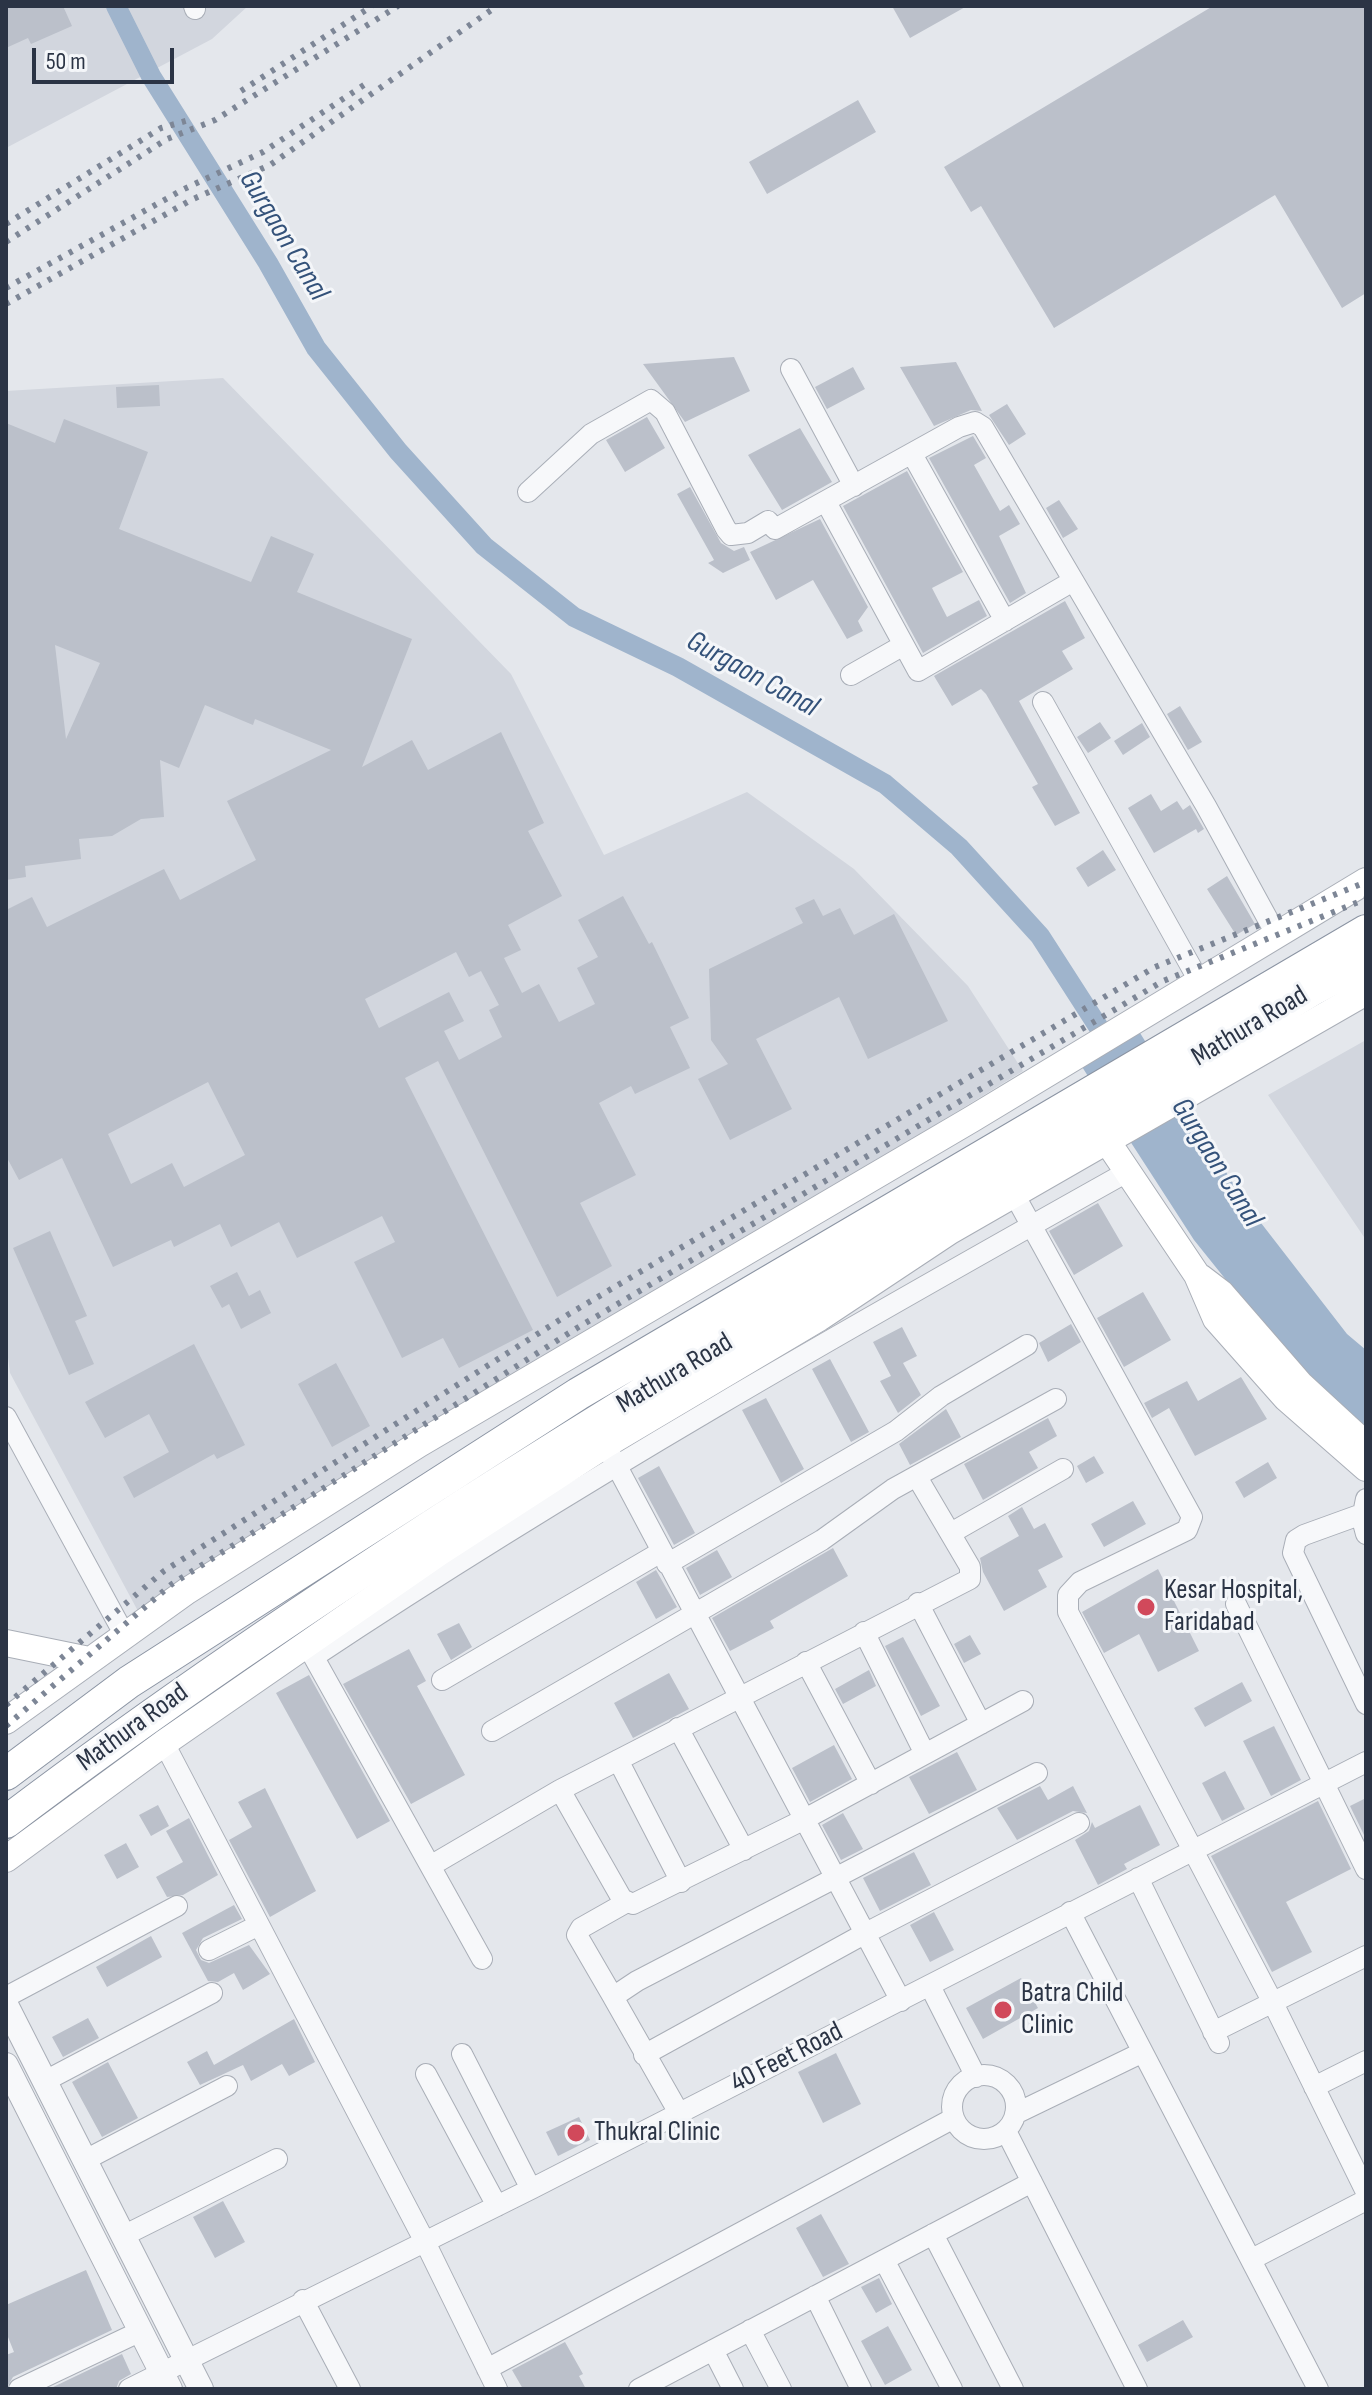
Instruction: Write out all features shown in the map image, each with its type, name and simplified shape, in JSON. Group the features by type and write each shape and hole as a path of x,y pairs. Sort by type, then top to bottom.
{"highway":[{"name":"Mathura Road","path":"6,1822 148,1714 581,1431 1105,1121 1165,1063 1366,931"},
{"name":"Mathura Road","path":"1165,1063 1366,961"},
{"name":"Mathura Road","path":"6,1774 129,1682 578,1394 1105,1121"}],"main road":[{"path":"6,1721 124,1634 419,1444 1072,1060 1366,881"},
{"name":"Mathura Road","path":"6,1859 164,1743 311,1650 440,1552 611,1456 950,1231 1014,1194 1105,1121 1206,1085 1366,992"},
{"path":"1105,1121 1127,1172 1197,1275 1216,1319 1269,1381 1366,1468"},
{"path":"1197,1275 1221,1293 1300,1384 1366,1445"},
{"path":"6,1643 89,1660"},
{"path":"6,1822 33,1839"}],"street":[{"path":"791,369 854,486"},
{"path":"528,492 591,434 651,400 665,412 731,535 748,533 768,521 775,529 968,424 983,427 1277,936"},
{"path":"912,454 1005,621"},
{"path":"826,502 902,646 915,668 922,671 1073,581"},
{"path":"851,675 902,646"},
{"path":"1043,702 1199,981"},
{"path":"901,2001 611,1456 1127,1172"},
{"path":"1014,1194 1192,1517 1187,1530 1080,1582 1066,1603 1272,2001 1366,2192"},
{"path":"442,1680 896,1431 941,1396 1027,1345"},
{"path":"492,1731 822,1540 917,1477 1056,1399"},
{"path":"6,1417 124,1634"},
{"path":"951,1533 1063,1469"},
{"path":"432,1865 560,1790 971,1577 951,1533 917,1477"},
{"path":"1365,1516 1304,1535 1296,1540 1293,1553 1366,1704"},
{"path":"918,1603 981,1724"},
{"path":"1236,1604 1366,1869"},
{"path":"864,1632 925,1754"},
{"path":"311,1650 482,1959"},
{"path":"806,1662 871,1784"},
{"path":"679,2113 577,1935 581,1928 627,1902 641,1902 803,1820 1023,1701"},
{"path":"678,1728 744,1850"},
{"path":"164,1743 425,2242 497,2389"},
{"path":"618,1760 681,1882"},
{"name":"40 Feet Road","path":"129,2389 166,2381 186,2360 531,2189 1366,1762"},
{"path":"613,1997 1037,1773"},
{"path":"560,1790 627,1902"},
{"path":"644,2055 864,1934 1079,1823"},
{"path":"1138,1878 1216,2038 1272,2001 1366,1956"},
{"path":"6,1997 177,1906"},
{"path":"1070,1912 1318,2389"},
{"path":"209,1950 259,1925"},
{"path":"930,1986 976,2077"},
{"path":"45,2081 212,1993"},
{"path":"6,2005 201,2389"},
{"path":"1137,2389 1032,2182 1011,2122 1013,2093 1006,2084 987,2076 967,2081 954,2097 954,2118 960,2128 977,2138 987,2139 1011,2122 1141,2053"},
{"path":"462,2054 531,2189"},
{"path":"1314,2087 1366,2061"},
{"path":"6,2065 166,2381"},
{"path":"426,2074 497,2206"},
{"path":"85,2160 227,2086"},
{"path":"487,2369 954,2118"},
{"path":"123,2236 277,2159"},
{"path":"639,2389 1032,2182"},
{"path":"1252,2259 1366,2200"},
{"path":"933,2234 1013,2389"},
{"path":"884,2260 952,2389"},
{"path":"815,2296 861,2389"},
{"path":"303,2300 350,2389"},
{"path":"750,2330 781,2389"},
{"path":"19,2389 141,2331"},
{"path":"713,2350 733,2389"}],"shaded area":[{"path":"6,6 248,6 212,39 6,148"},
{"path":"223,378 511,674 604,855 747,792 854,869 968,986 1023,1071 139,1613 10,1373 6,1342 6,391"},
{"path":"1366,1040 1366,1240 1268,1095"}],"water":[{"path":"1132,1020 1244,1201 1347,1334 1366,1350 1366,1433 1292,1362 1194,1240 1075,1056"}],"building":[{"path":"6,6 63,6 72,26 31,44 28,38 6,48"},
{"path":"892,6 967,6 910,38"},
{"path":"1213,6 1366,6 1366,293 1342,308 1275,195 1054,328 981,206 971,212 944,167"},
{"path":"858,100 876,132 767,194 749,162"},
{"path":"734,357 750,391 685,422 643,364"},
{"path":"956,362 982,411 971,410 934,426 900,367"},
{"path":"853,367 865,389 827,409 815,387"},
{"path":"159,385 160,406 117,408 116,387"},
{"path":"1007,404 1026,434 1009,445 989,415"},
{"path":"647,417 665,448 625,472 606,440"},
{"path":"64,419 148,452 119,529 251,582 271,536 314,554 297,592 412,639 362,767 412,740 428,770 501,732 544,823 528,831 562,896 508,925 521,950 504,958 522,993 539,984 559,1022 595,1004 577,968 598,957 578,920 623,896 649,944 652,942 689,1018 670,1027 690,1068 635,1094 631,1086 599,1103 636,1175 580,1203 612,1266 557,1297 438,1061 405,1078 533,1330 459,1368 443,1338 402,1358 354,1262 395,1242 382,1216 297,1258 279,1222 231,1247 220,1224 174,1247 171,1240 113,1267 62,1158 19,1180 6,1156 6,910 32,897 47,927 164,869 180,900 256,860 227,801 331,750 255,719 253,725 205,705 179,768 160,760 164,817 141,819 112,836 79,839 81,859 25,866 26,877 6,880 6,423 55,443","holes":["55,645 100,663 66,739","456,952 469,977 481,971 499,1005 489,1010 502,1037 459,1060 444,1031 464,1021 449,992 379,1028 365,999","208,1082 245,1155 184,1187 172,1163 131,1184 108,1134"]},
{"path":"800,428 832,482 782,510 748,455"},
{"path":"973,436 986,458 974,465 1000,511 1009,505 1020,524 999,536 1026,593 1010,603 929,458"},
{"path":"907,471 963,572 932,588 947,617 979,600 987,616 923,653 843,506"},
{"path":"690,487 721,543 734,551 744,547 750,560 723,573 708,563 714,560 677,494"},
{"path":"1059,500 1078,529 1063,538 1046,508"},
{"path":"820,519 868,607 858,621 863,631 847,639 813,580 776,600 750,552"},
{"path":"1065,601 1085,638 1062,651 1073,669 1019,701 1080,813 1055,826 1032,787 1038,784 986,694 981,689 952,706 934,676"},
{"path":"1180,706 1202,742 1188,750 1167,714"},
{"path":"1100,722 1111,738 1088,753 1077,737"},
{"path":"1142,723 1150,737 1123,755 1114,741"},
{"path":"1151,794 1161,811 1177,801 1183,810 1190,805 1204,829 1198,833 1196,829 1154,853 1128,808"},
{"path":"1103,850 1116,870 1088,887 1076,868"},
{"path":"1227,876 1255,924 1236,935 1207,889"},
{"path":"814,899 823,916 840,908 854,935 894,914 948,1021 868,1059 839,997 756,1039 792,1109 730,1140 698,1079 728,1064 711,1040 709,969 803,923 795,908"},
{"path":"1098,1203 1123,1246 1074,1275 1049,1231"},
{"path":"50,1231 87,1316 75,1321 94,1364 69,1375 13,1248"},
{"path":"237,1272 249,1296 260,1290 271,1313 241,1329 229,1304 222,1308 210,1286"},
{"path":"1143,1292 1171,1340 1124,1367 1097,1318"},
{"path":"1071,1324 1081,1342 1048,1362 1039,1343"},
{"path":"902,1327 917,1356 903,1363 921,1395 898,1413 880,1381 891,1376 873,1342"},
{"path":"194,1344 245,1445 217,1459 214,1454 134,1498 123,1477 169,1452 149,1414 105,1438 85,1402"},
{"path":"830,1359 869,1432 851,1442 812,1369"},
{"path":"336,1363 370,1426 332,1447 298,1384"},
{"path":"1241,1377 1267,1419 1195,1456 1169,1408 1152,1418 1144,1403 1187,1381 1198,1401"},
{"path":"766,1398 804,1469 781,1483 742,1410"},
{"path":"946,1409 961,1437 910,1465 899,1444"},
{"path":"1048,1418 1057,1436 1029,1452 1038,1468 983,1500 964,1464"},
{"path":"1094,1456 1104,1473 1086,1483 1077,1466"},
{"path":"1268,1462 1277,1478 1244,1498 1235,1482"},
{"path":"659,1466 695,1533 674,1545 638,1478"},
{"path":"1133,1501 1146,1524 1104,1547 1091,1524"},
{"path":"1022,1507 1034,1529 1045,1523 1063,1557 1038,1570 1047,1587 1004,1611 983,1572 980,1558 1019,1536 1008,1516"},
{"path":"833,1548 848,1576 770,1621 774,1628 730,1651 712,1618"},
{"path":"717,1550 732,1577 700,1595 686,1568"},
{"path":"1158,1569 1199,1651 1158,1672 1139,1634 1104,1653 1082,1612"},
{"path":"656,1570 677,1607 656,1619 636,1582"},
{"path":"459,1623 472,1647 451,1660 437,1634"},
{"path":"970,1635 981,1654 964,1663 954,1644"},
{"path":"903,1637 940,1706 921,1716 885,1646"},
{"path":"409,1649 426,1681 417,1686 465,1775 411,1804 343,1684"},
{"path":"869,1670 876,1686 843,1704 835,1689"},
{"path":"669,1673 689,1709 633,1738 614,1703"},
{"path":"309,1675 390,1821 357,1839 276,1693"},
{"path":"1242,1682 1252,1701 1205,1727 1194,1708"},
{"path":"1274,1726 1301,1780 1271,1796 1243,1741"},
{"path":"834,1745 852,1779 810,1802 792,1768"},
{"path":"957,1752 977,1790 929,1814 909,1777"},
{"path":"1225,1771 1245,1809 1222,1821 1202,1783"},
{"path":"1040,1786 1048,1800 1073,1786 1087,1813 1073,1811 1017,1840 997,1808"},
{"path":"265,1788 316,1891 270,1917 229,1840 252,1827 238,1802"},
{"path":"1366,1798 1366,1834 1364,1835 1350,1806"},
{"path":"1318,1801 1351,1869 1286,1902 1312,1952 1272,1972 1211,1856"},
{"path":"158,1805 169,1826 151,1836 139,1815"},
{"path":"1140,1805 1160,1845 1124,1864 1127,1869 1098,1885 1075,1840 1089,1831 1092,1822 1095,1828"},
{"path":"843,1813 863,1849 841,1860 822,1825"},
{"path":"189,1818 218,1875 183,1895 167,1897 156,1877 183,1862 166,1831"},
{"path":"126,1843 139,1867 117,1879 104,1855"},
{"path":"914,1852 931,1885 880,1911 863,1878"},
{"path":"234,1905 242,1919 203,1938 196,1950 201,1960 209,1963 249,1945 270,1974 243,1990 234,1973 218,1982 208,1981 182,1933"},
{"path":"934,1912 954,1950 930,1962 910,1925"},
{"path":"151,1936 162,1957 107,1987 96,1967"},
{"path":"1021,1978 1038,2008 983,2039 966,2008"},
{"path":"88,2018 99,2038 63,2057 52,2037"},
{"path":"294,2019 315,2062 289,2076 282,2064 251,2081 243,2065 200,2085 187,2062 207,2051 214,2065"},
{"path":"836,2053 861,2104 823,2123 798,2072"},
{"path":"108,2062 138,2118 102,2137 72,2082"},
{"path":"579,2117 590,2140 558,2156 546,2132"},
{"path":"223,2201 245,2242 215,2258 193,2217"},
{"path":"821,2214 849,2264 823,2277 796,2228"},
{"path":"86,2270 112,2330 13,2377 6,2389 6,2355 14,2352 6,2332 6,2305"},
{"path":"879,2278 892,2304 876,2313 861,2287"},
{"path":"1183,2320 1193,2337 1147,2362 1138,2345"},
{"path":"888,2326 912,2370 885,2385 861,2341"},
{"path":"565,2342 583,2374 579,2376 586,2389 523,2389 512,2370"},
{"path":"122,2354 131,2374 119,2381 116,2389 49,2389"}],"waterway":[{"name":"Gurgaon Canal","path":"116,6 151,76 268,263 316,348 398,451 484,546 574,617 678,667 885,784 959,847 1040,936 1112,1048"}],"railway":[{"path":"241,91 372,6"},
{"path":"6,242 167,139 215,120 398,6"},
{"path":"6,304 191,200 270,165 497,6"},
{"path":"6,288 184,189 263,152 364,85"},
{"path":"6,224 161,128 189,120"},
{"path":"6,1705 164,1571 569,1314 1155,967 1366,882"},
{"path":"6,1726 172,1584 577,1328 1163,981 1366,899"}],"place":[{"name":"Kesar Hospital, Faridabad","path":"1146,1607"},
{"name":"Batra Child Clinic","path":"1003,2010"},
{"name":"Thukral Clinic","path":"576,2133"}]}
